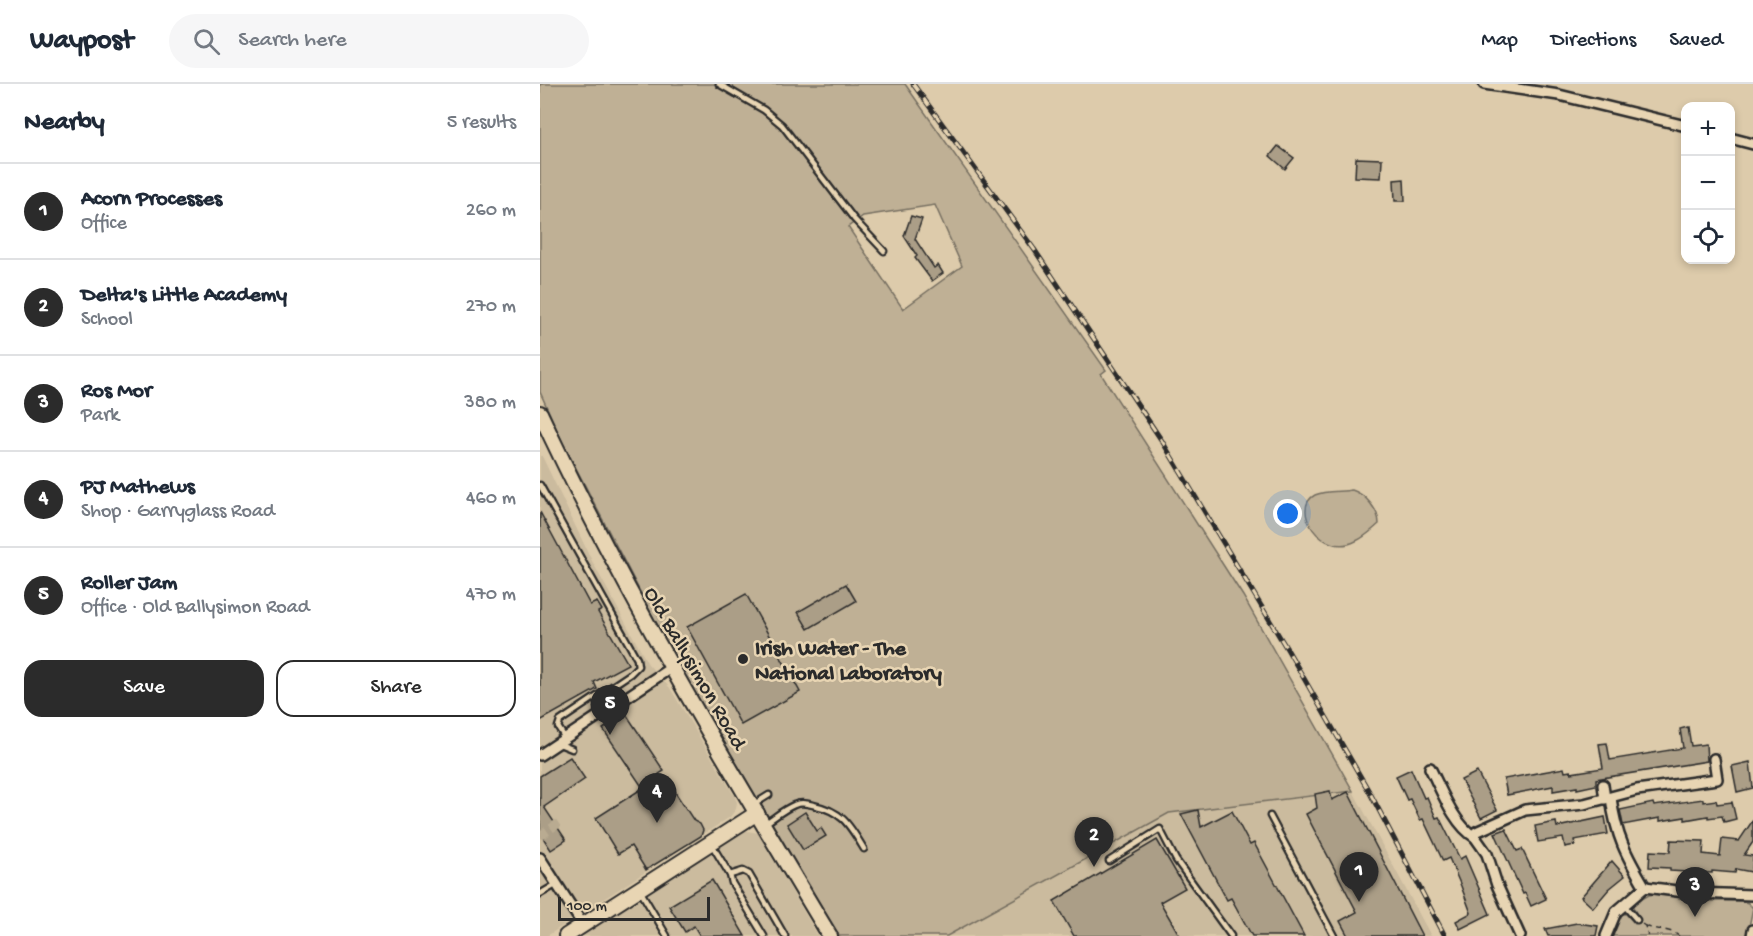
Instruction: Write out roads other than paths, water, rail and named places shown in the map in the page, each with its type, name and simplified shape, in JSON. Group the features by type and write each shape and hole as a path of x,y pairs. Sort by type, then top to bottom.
{"street":[{"path":"1484,84 1559,94 1681,125"},
{"path":"1735,139 1753,144"},
{"name":"Old Ballysimon Road","path":"540,413 621,578 830,936"},
{"path":"540,755 672,667"},
{"path":"1475,837 1476,832 1482,828 1525,810 1584,804 1637,790 1717,779 1713,759"},
{"path":"1430,768 1460,822 1468,833 1475,837 1486,854 1520,936"},
{"path":"1604,785 1622,845 1646,887"},
{"path":"566,936 638,888 758,814"},
{"path":"540,858 583,925"},
{"path":"1606,936 1611,922 1623,904 1646,887 1694,893 1753,895"},
{"path":"1752,936 1753,930"}],"lane":[{"path":"719,84 764,110 783,125 854,219 885,251"},
{"path":"540,485 637,659 638,666 630,674 560,721 558,727 561,741 572,749"},
{"path":"758,814 769,795"},
{"path":"758,814 794,804 809,804 833,811 846,821 864,849"},
{"path":"1270,816 1334,936"},
{"path":"1109,861 1160,829 1176,860 1231,936"},
{"path":"711,843 764,936"},
{"path":"730,875 743,870 749,874 784,936"},
{"path":"540,894 557,884"},
{"path":"638,888 667,936"},
{"path":"1623,904 1637,920"}],"tunnel":[{"path":"540,836 559,823"}],"railway":[{"path":"913,84 1034,249 1162,441 1287,649 1370,793 1445,936"}],"place":[{"name":"Irish Water - The National Laboratory","path":"743,659"},
{"name":"Roller Jam","path":"610,735"},
{"name":"PJ Mathews","path":"657,823"},
{"name":"Delta's Little Academy","path":"1094,867"},
{"name":"Acorn Processes","path":"1359,902"},
{"name":"Ros Mor","path":"1695,917"}]}
